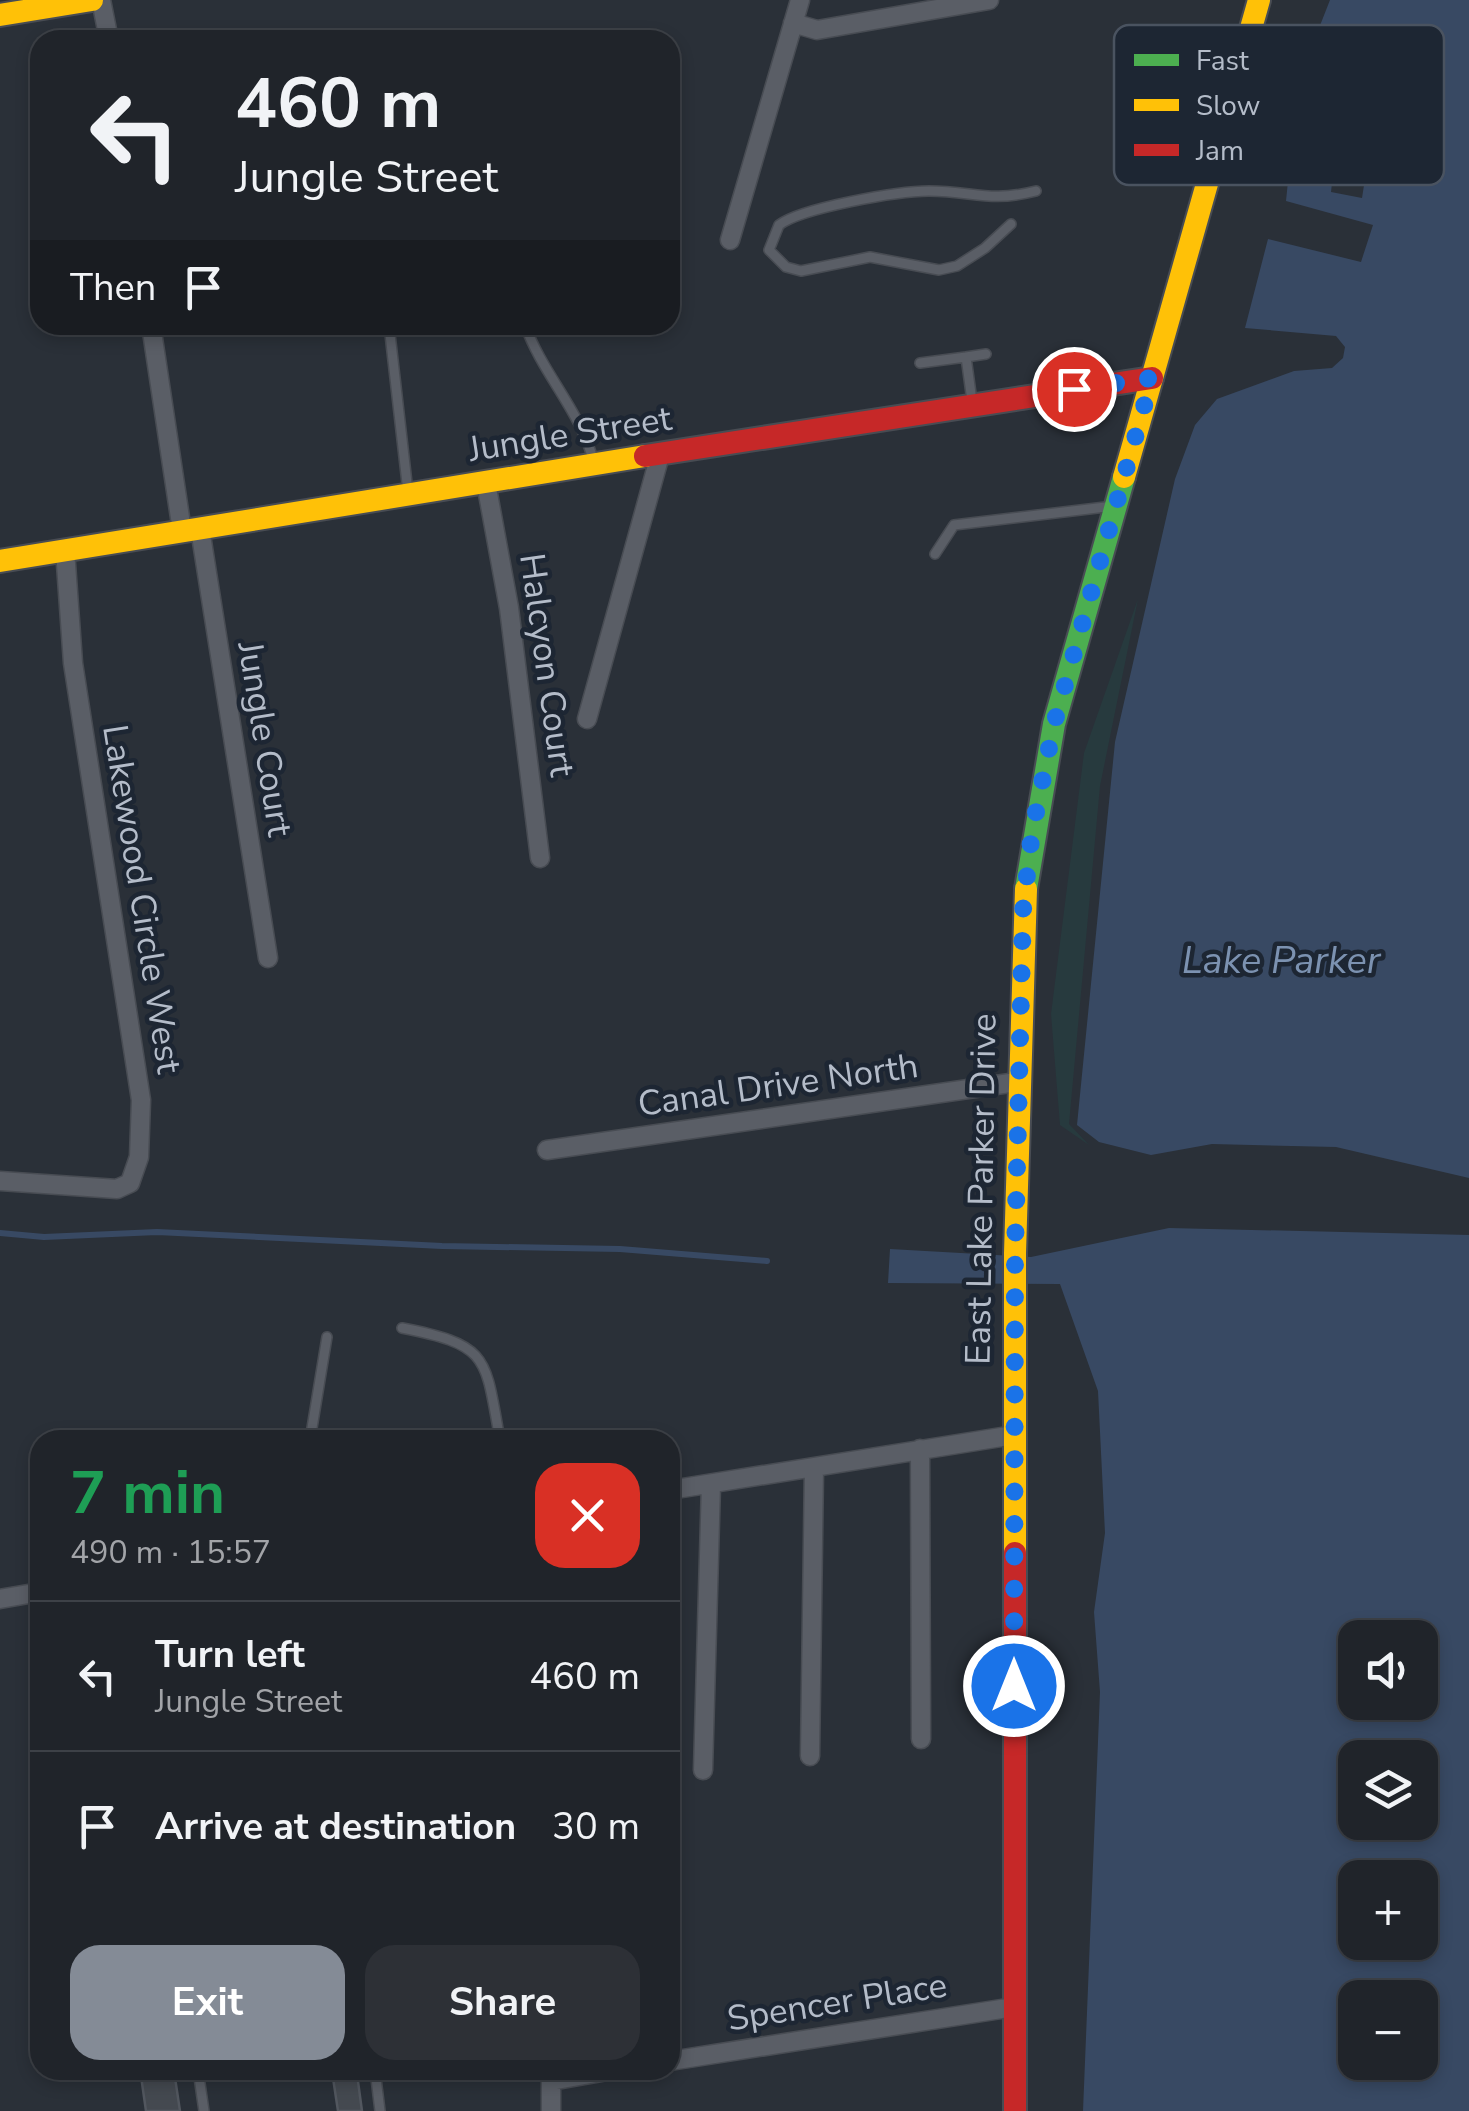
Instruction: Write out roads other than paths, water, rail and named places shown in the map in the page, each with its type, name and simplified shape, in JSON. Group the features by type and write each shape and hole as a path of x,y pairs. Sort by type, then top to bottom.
{"street":[{"path":"0,15 92,0"},
{"path":"102,0 106,30"},
{"path":"730,240 800,0"},
{"path":"793,23 817,30 990,0"},
{"name":"East Lake Parker Drive","path":"1252,25 1259,0"},
{"name":"East Lake Parker Drive","path":"1016,2111 1014,1287 1020,944 1032,832 1054,724 1207,185"},
{"name":"Jungle Court","path":"154,335 268,958"},
{"name":"Jungle Street","path":"0,561 1152,378"},
{"path":"587,718 660,456"},
{"name":"Halcyon Court","path":"486,482 509,608 540,858"},
{"name":"Lakewood Circle West","path":"0,1181 125,1186 134,1175 142,1127 72,664 65,550"},
{"name":"Canal Drive North","path":"547,1150 1017,1082"},
{"path":"680,1489 1014,1435"},
{"path":"920,1450 921,1739"},
{"path":"810,1756 814,1467"},
{"path":"703,1770 711,1484"},
{"path":"0,1598 30,1594"},
{"name":"Spencer Place","path":"680,2059 1014,2007"},
{"path":"547,2080 550,2111"}],"lane":[{"path":"1010,224 971,257 939,270 870,258 800,270 786,267 769,250 778,225 814,207 926,190 993,200 1036,191"},
{"path":"390,335 409,495"},
{"path":"529,335 548,378 582,424 595,466"},
{"path":"920,363 986,354"},
{"path":"966,357 973,404"},
{"path":"935,554 954,525 1116,506"},
{"path":"402,1328 448,1337 478,1355 488,1376 498,1430"},
{"path":"312,1430 327,1338"},
{"path":"199,2080 204,2111"},
{"path":"376,2080 380,2111"}],"water":[{"name":"Lake Parker","path":"1330,0 1469,0 1469,1178 1336,1147 1212,1144 1151,1155 1099,1142 1077,1125 1115,742 1175,479 1195,425 1217,399 1294,371 1332,368 1343,358 1345,347 1336,336 1245,328 1268,239 1361,262 1373,225 1286,201 1288,185 1332,185 1331,192 1362,198 1364,185 1444,185 1444,25 1320,25"},
{"path":"1169,1228 1469,1235 1469,2111 1083,2111 1100,1692 1094,1612 1105,1533 1098,1391 1060,1284 888,1283 890,1249 1031,1257"}],"waterway":[{"path":"0,1233 44,1237 157,1232 442,1246 620,1249 767,1261"}]}
